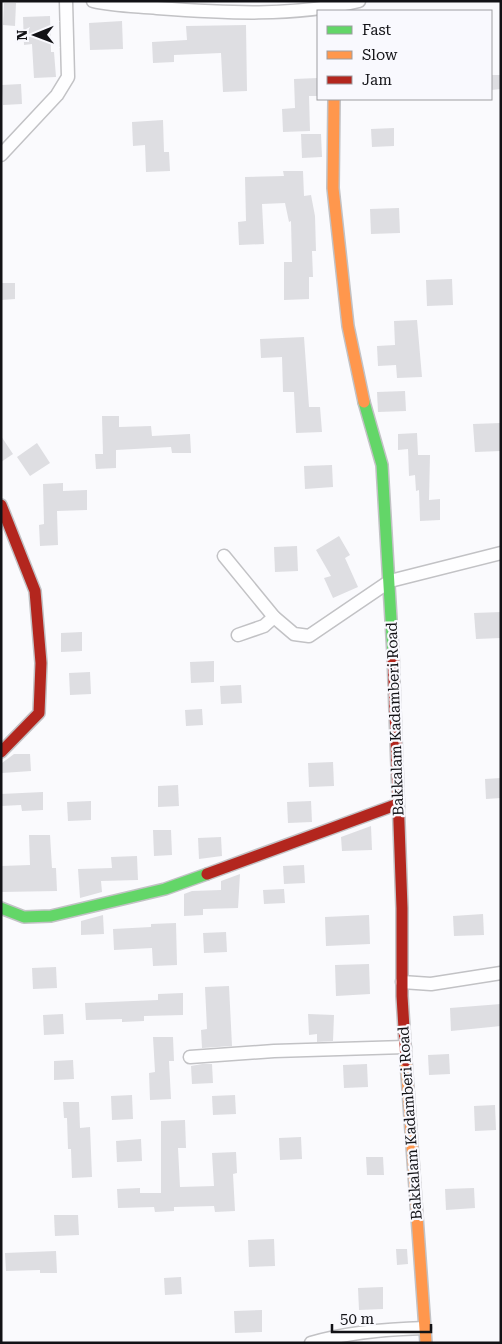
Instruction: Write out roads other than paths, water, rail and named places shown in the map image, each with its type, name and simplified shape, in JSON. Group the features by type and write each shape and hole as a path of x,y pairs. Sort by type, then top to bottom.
{"street":[{"path":"1,155 56,95 68,77 66,1"},
{"path":"93,1 190,10 278,13 346,6 359,1"},
{"name":"Bakkalam Kadamberi Road","path":"334,100 332,188 348,326 368,418 382,465 390,581 405,1047 426,1343"},
{"path":"1,505 35,591 41,663 38,713 1,752"},
{"path":"224,556 274,617 294,634 308,636 390,581 501,553"},
{"path":"238,635 264,626 274,617"},
{"path":"1,908 24,917 52,916 165,889 398,804"},
{"path":"402,982 431,984 501,973"},
{"path":"190,1057 274,1051 405,1047"},
{"path":"311,1343 327,1338 385,1330 425,1328"}]}
